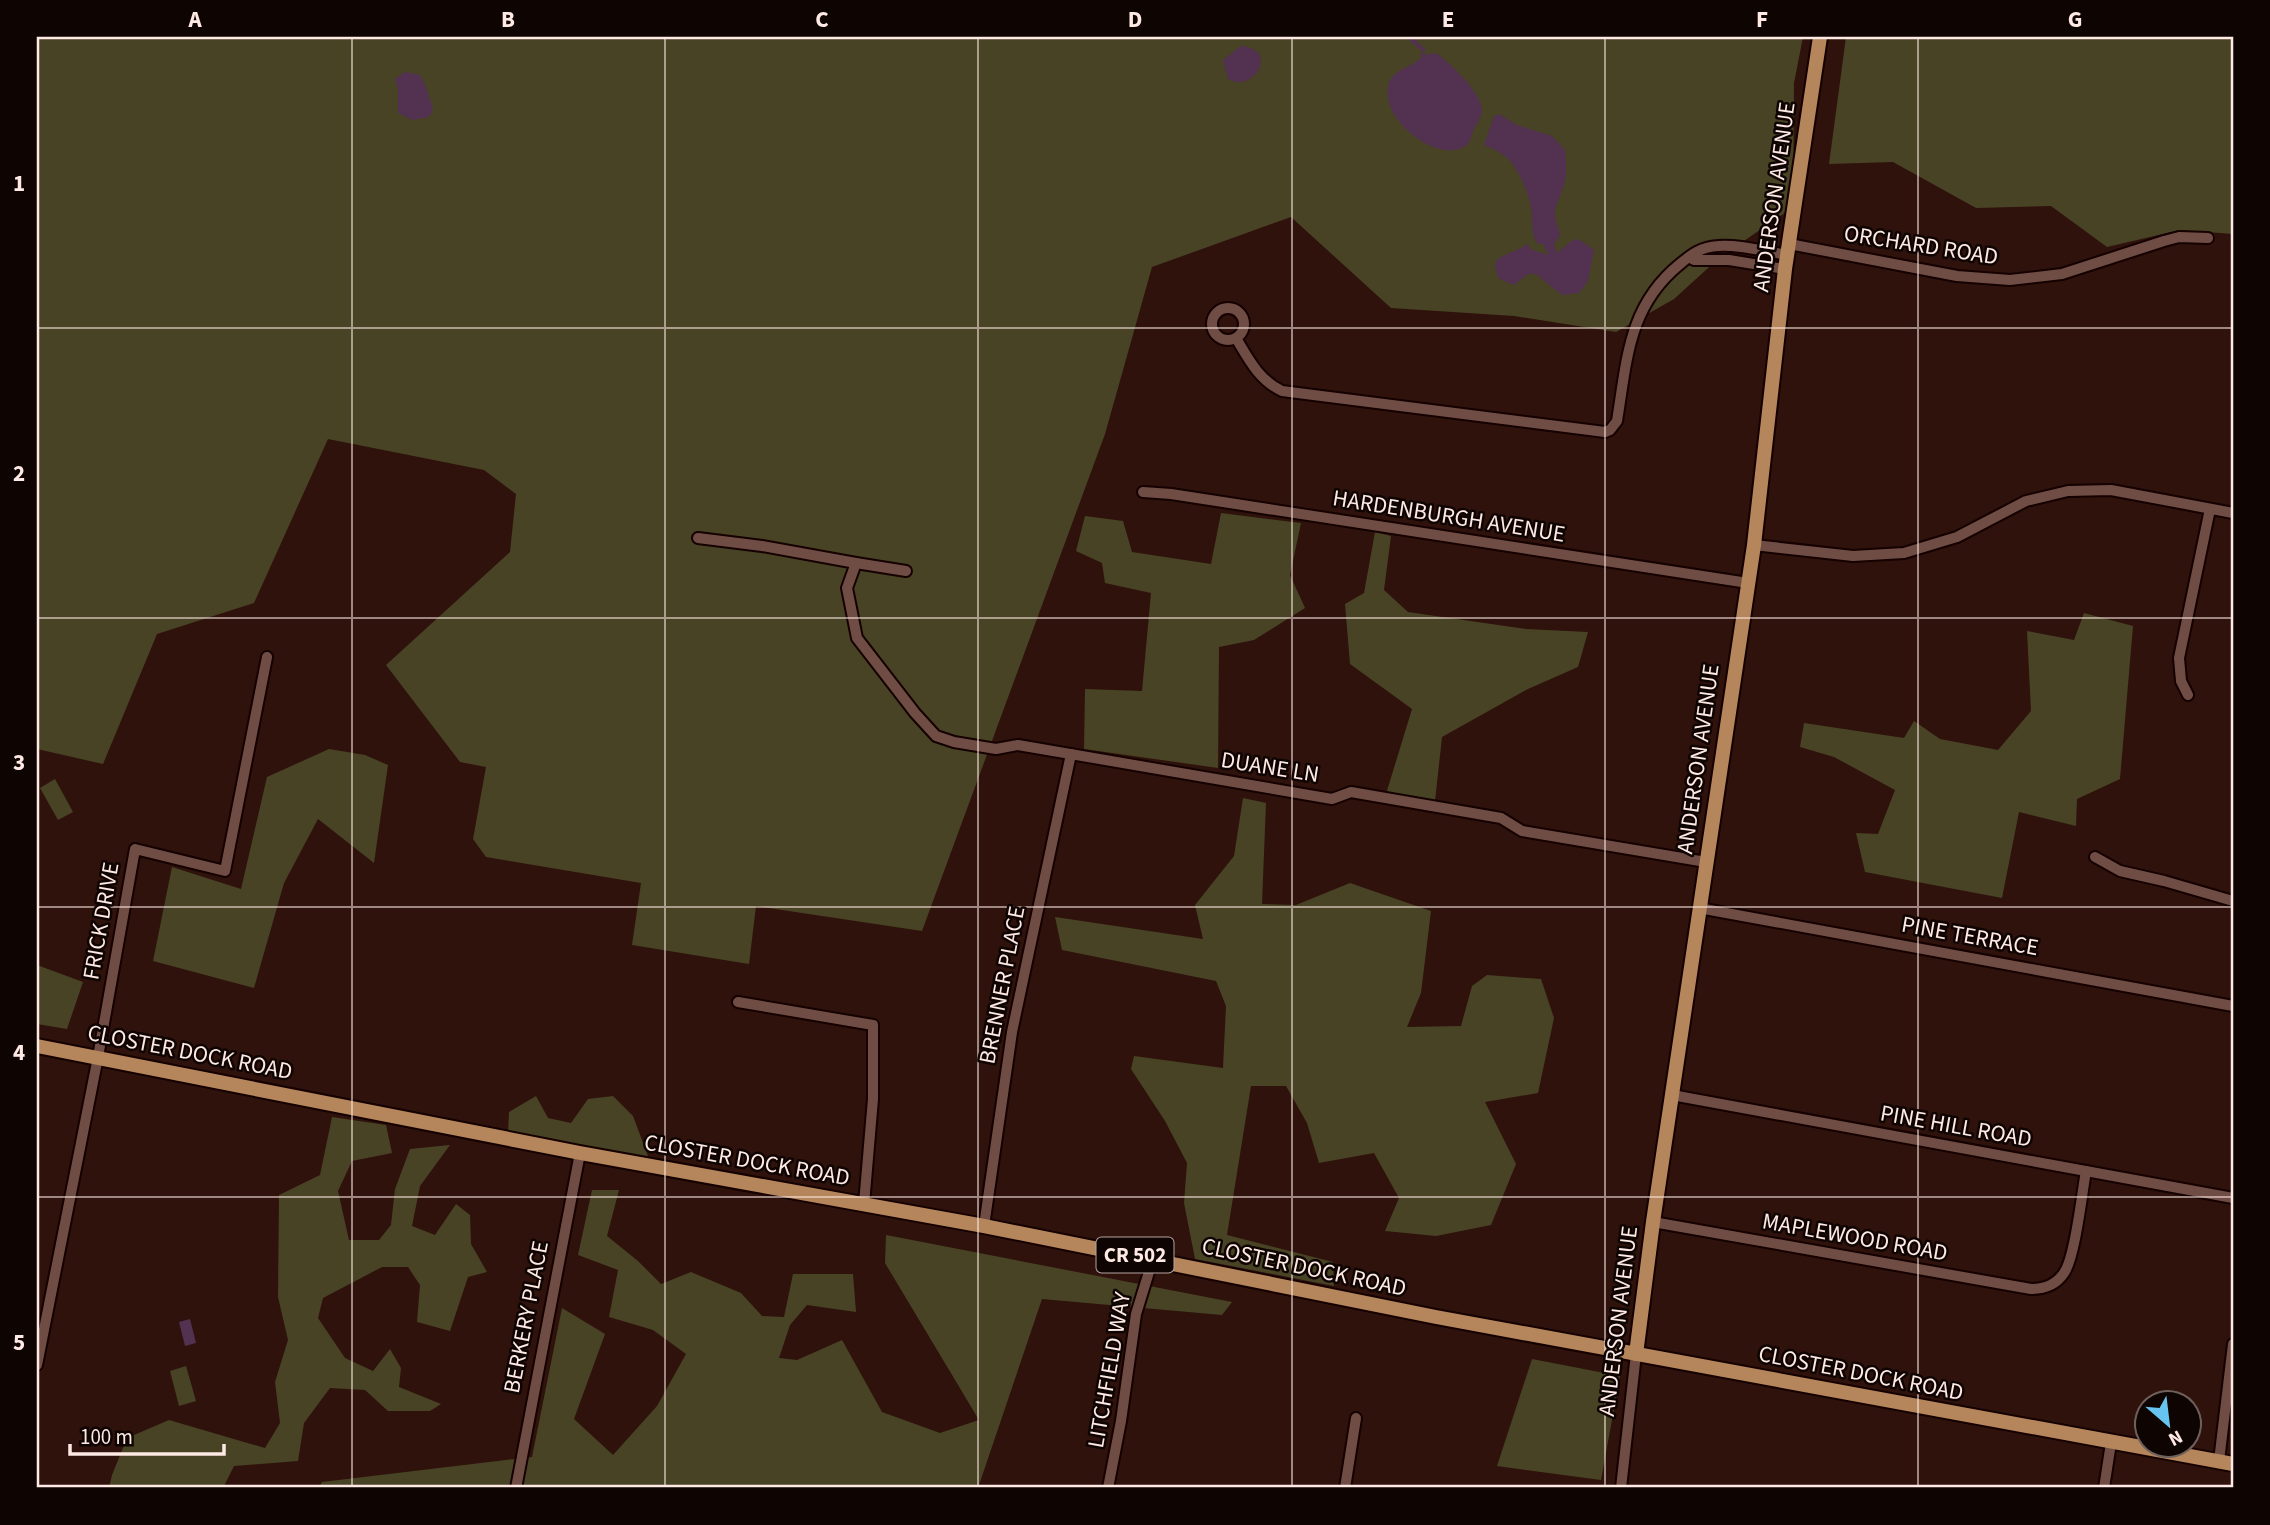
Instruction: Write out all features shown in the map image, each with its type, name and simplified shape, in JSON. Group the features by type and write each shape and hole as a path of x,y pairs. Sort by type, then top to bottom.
{"main road":[{"name":"ANDERSON AVENUE","path":"1636,1354 1653,1222 1754,545 1787,256 1820,37"},
{"name":"CLOSTER DOCK ROAD","path":"37,1046 580,1153 984,1226 1436,1317 2226,1463"}],"street":[{"name":"ORCHARD ROAD","path":"1236,338 1258,375 1282,391 1605,432 1617,421 1630,338 1637,317 1669,273 1697,250 1720,245 1787,256 2010,280 2063,274 2179,237 2208,238"},
{"path":"1754,545 1847,556 1904,553 1957,537 2026,501 2068,491 2111,491 2233,513"},
{"name":"HARDENBURGH AVENUE","path":"1143,492 1178,495 1748,583"},
{"path":"2188,695 2181,681 2179,658 2210,509"},
{"path":"698,538 762,545 905,571"},
{"name":"DUANE LN","path":"856,563 847,588 857,638 936,736 996,749 1018,745 1332,799 1351,792 1501,818 1522,831 1706,862"},
{"name":"FRICK DRIVE","path":"98,1057 135,849 225,871 267,657"},
{"name":"BRENNER PLACE","path":"984,1226 1012,1032 1072,754"},
{"path":"2095,857 2120,870 2233,901"},
{"name":"PINE TERRACE","path":"1699,908 2233,1006"},
{"path":"738,1002 873,1025 873,1100 864,1203"},
{"path":"37,1365 98,1057"},
{"name":"PINE HILL ROAD","path":"1672,1095 2233,1198"},
{"name":"BERKERY PLACE","path":"516,1488 580,1153"},
{"name":"MAPLEWOOD ROAD","path":"1653,1222 2031,1289 2050,1286 2059,1279 2070,1262 2086,1171"},
{"name":"LITCHFIELD WAY","path":"1108,1488 1122,1420 1136,1314 1153,1259"},
{"path":"2226,1463 2233,1344"},
{"name":"ANDERSON AVENUE","path":"1621,1488 1636,1354"},
{"path":"1345,1488 1356,1418"},
{"path":"2104,1488 2111,1443"}],"shaded area":[{"path":"37,37 1803,37 1794,83 1793,207 1718,259 1674,299 1616,332 1514,316 1391,308 1291,217 1152,267 1105,434 922,931 756,906 749,964 632,945 641,883 486,857 473,839 486,767 460,762 386,665 510,552 516,494 484,470 328,439 254,603 157,634 103,764 37,749"},
{"path":"1406,37 1413,37 1425,49 1425,55 1436,53 1442,57 1477,96 1482,111 1465,147 1450,150 1423,142 1410,133 1392,109 1388,96 1391,78 1424,53"},
{"path":"1846,37 2233,37 2233,234 2180,230 2107,247 2051,206 1976,208 1893,162 1829,164"},
{"path":"1241,46 1253,49 1261,62 1253,76 1246,81 1237,82 1228,79 1223,60"},
{"path":"405,72 420,75 422,78 433,110 429,117 412,120 398,113 398,89 395,79"},
{"path":"1499,114 1517,125 1552,136 1565,150 1565,179 1555,211 1560,235 1554,244 1557,253 1574,239 1582,241 1594,250 1588,281 1579,293 1562,295 1536,274 1528,274 1514,285 1498,278 1495,265 1497,259 1529,244 1530,249 1548,255 1543,244 1538,244 1534,238 1532,211 1519,174 1505,156 1484,145 1494,116"},
{"path":"1221,513 1301,523 1290,575 1305,608 1254,640 1219,647 1218,768 1084,749 1085,689 1142,691 1151,593 1105,583 1102,563 1076,551 1085,516 1123,521 1132,552 1211,564"},
{"path":"1375,532 1391,536 1384,590 1408,612 1526,629 1588,632 1578,667 1528,689 1442,737 1435,801 1386,794 1412,709 1350,664 1345,604 1364,593"},
{"path":"2084,613 2133,626 2120,779 2077,799 2076,826 2019,812 2002,898 1865,872 1856,833 1878,834 1895,790 1834,757 1800,747 1804,723 1904,738 1914,721 1940,739 1998,750 2031,711 2027,631 2074,640"},
{"path":"329,749 365,755 388,765 374,863 318,819 284,883 254,988 153,961 172,867 241,889 267,777"},
{"path":"55,779 73,812 58,820 40,788"},
{"path":"1243,798 1266,803 1262,904 1296,905 1350,883 1431,911 1421,993 1407,1027 1461,1026 1472,986 1487,975 1541,979 1554,1018 1538,1093 1485,1102 1516,1164 1491,1225 1436,1236 1385,1231 1399,1198 1374,1153 1319,1163 1307,1123 1286,1086 1251,1086 1227,1235 1333,1262 1334,1286 1195,1259 1184,1203 1187,1163 1165,1121 1131,1069 1134,1056 1223,1068 1226,1006 1216,981 1062,950 1055,917 1203,939 1195,905 1234,856"},
{"path":"37,965 83,982 67,1029 37,1024"},
{"path":"536,1096 548,1118 571,1123 588,1099 613,1096 633,1116 649,1159 508,1133 509,1112"},
{"path":"332,1117 386,1125 392,1153 352,1161 338,1191 349,1240 379,1240 391,1225 395,1189 410,1149 450,1145 420,1186 412,1226 435,1235 456,1204 470,1215 471,1244 487,1272 468,1277 450,1331 417,1322 420,1285 408,1267 382,1267 323,1298 318,1318 345,1358 373,1371 390,1349 401,1368 399,1387 441,1404 430,1411 388,1411 365,1390 330,1388 304,1423 298,1461 234,1466 223,1488 109,1488 127,1438 169,1420 265,1448 280,1423 275,1382 288,1340 278,1297 279,1195 320,1175"},
{"path":"592,1190 619,1190 607,1236 661,1284 691,1272 741,1293 762,1316 784,1317 793,1274 853,1274 856,1312 807,1305 790,1325 779,1358 797,1360 842,1340 882,1412 940,1433 979,1420 885,1263 886,1235 1232,1302 1222,1315 1042,1299 978,1488 319,1488 322,1482 532,1457 562,1308 605,1334 574,1419 613,1455 657,1406 686,1354 653,1330 609,1317 618,1270 578,1255"},
{"path":"190,1319 196,1343 185,1346 179,1322"},
{"path":"1532,1359 1620,1376 1601,1480 1497,1466"},
{"path":"186,1366 196,1401 179,1406 170,1371"}]}
